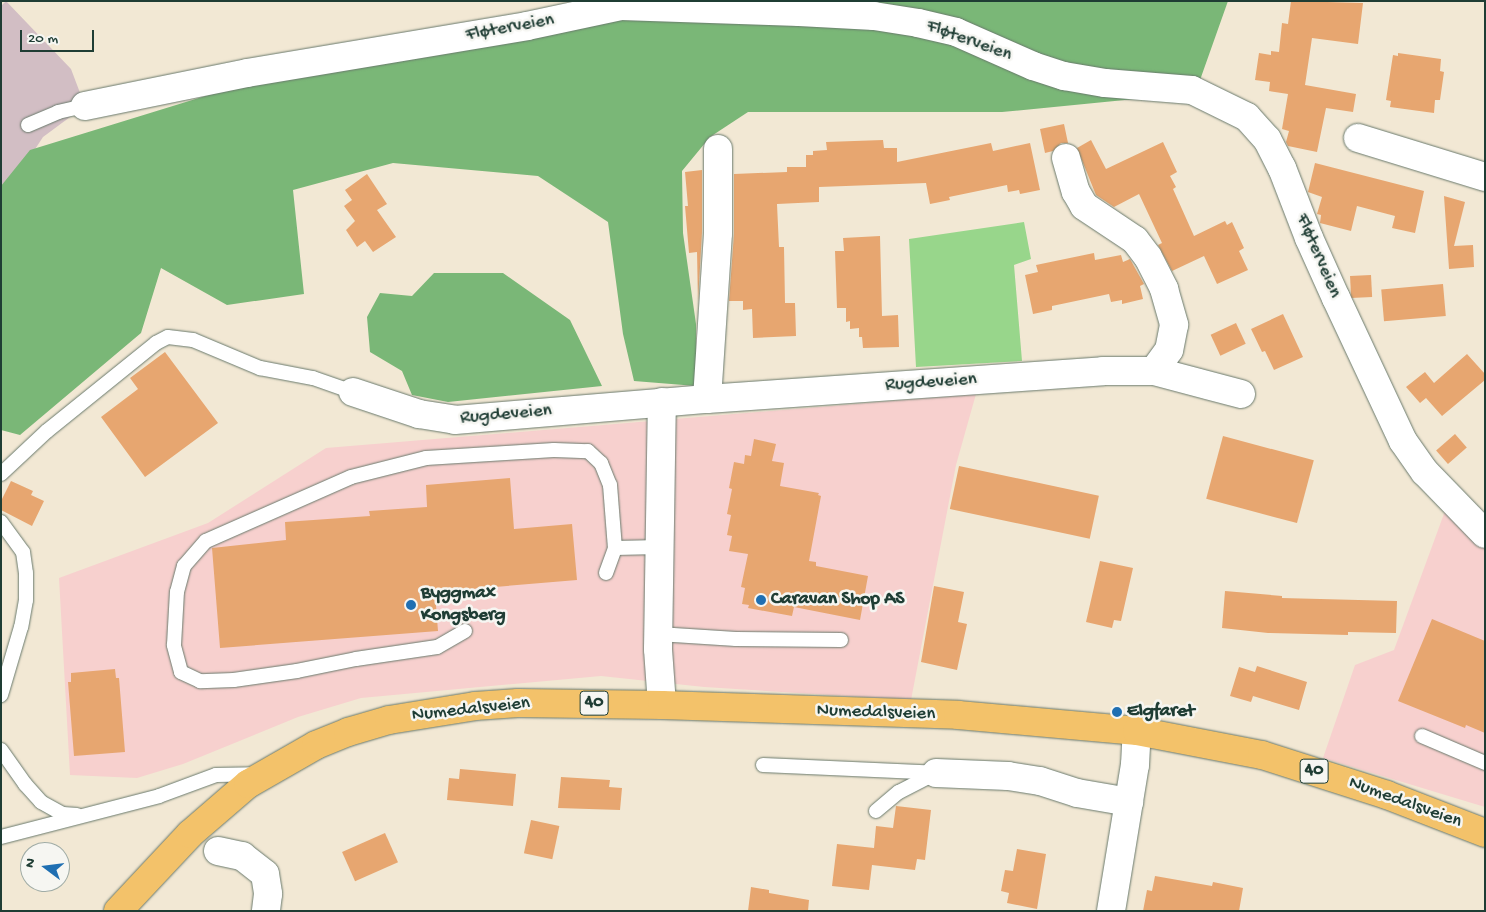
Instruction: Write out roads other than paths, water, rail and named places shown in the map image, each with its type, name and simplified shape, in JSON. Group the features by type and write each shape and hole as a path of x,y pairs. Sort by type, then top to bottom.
{"main road":[{"name":"Numedalsveien","path":"118,911 190,834 248,784 316,745 348,732 433,711 518,703 662,705 958,715 1137,731 1262,755 1387,795 1485,833"}],"street":[{"name":"Fløterveien","path":"85,106 247,73 527,26 620,4 874,16 918,22 956,32 1033,66 1064,76 1105,83 1192,90 1247,117 1267,139 1282,168 1309,238 1403,441 1425,472 1485,534"},
{"path":"1358,138 1485,176"},
{"path":"707,398 717,243 718,149"},
{"path":"1066,158 1076,192 1084,206 1118,226 1135,240 1148,257 1164,288 1174,326 1169,350 1154,371"},
{"name":"Rugdeveien","path":"353,392 419,414 455,420 707,398 1103,371 1154,371 1241,394"},
{"path":"662,402 658,634 662,705"},
{"path":"1111,911 1129,802 1137,731"},
{"path":"936,772 1008,776 1040,781 1077,793 1129,802"},
{"path":"218,851 242,856 265,874 268,894 266,911"}],"lane":[{"path":"28,125 58,112 85,106"},
{"path":"1,474 47,431 156,343 168,338 193,340 260,368 313,378 353,392"},
{"path":"465,631 437,647 356,659 297,671 200,681 181,672 174,645 177,592 184,566 206,541 351,477 426,458 554,450 588,451 601,463 610,486 615,548 606,573"},
{"path":"1,522 23,552 26,573 26,600 21,627 1,695"},
{"path":"615,548 660,547"},
{"path":"658,634 736,639 841,640"},
{"path":"1422,736 1485,763"},
{"name":"Numedalsveien","path":"1,750 25,784 41,802 63,814 83,816"},
{"path":"763,765 936,772"},
{"path":"876,811 899,792 936,772"},
{"name":"Numedalsveien","path":"1,837 159,796 216,775 264,774"}],"place":[{"name":"Caravan Shop AS","path":"761,600"},
{"name":"Byggmax Kongsberg","path":"411,605"},
{"name":"Elgfaret","path":"1117,712"}]}
